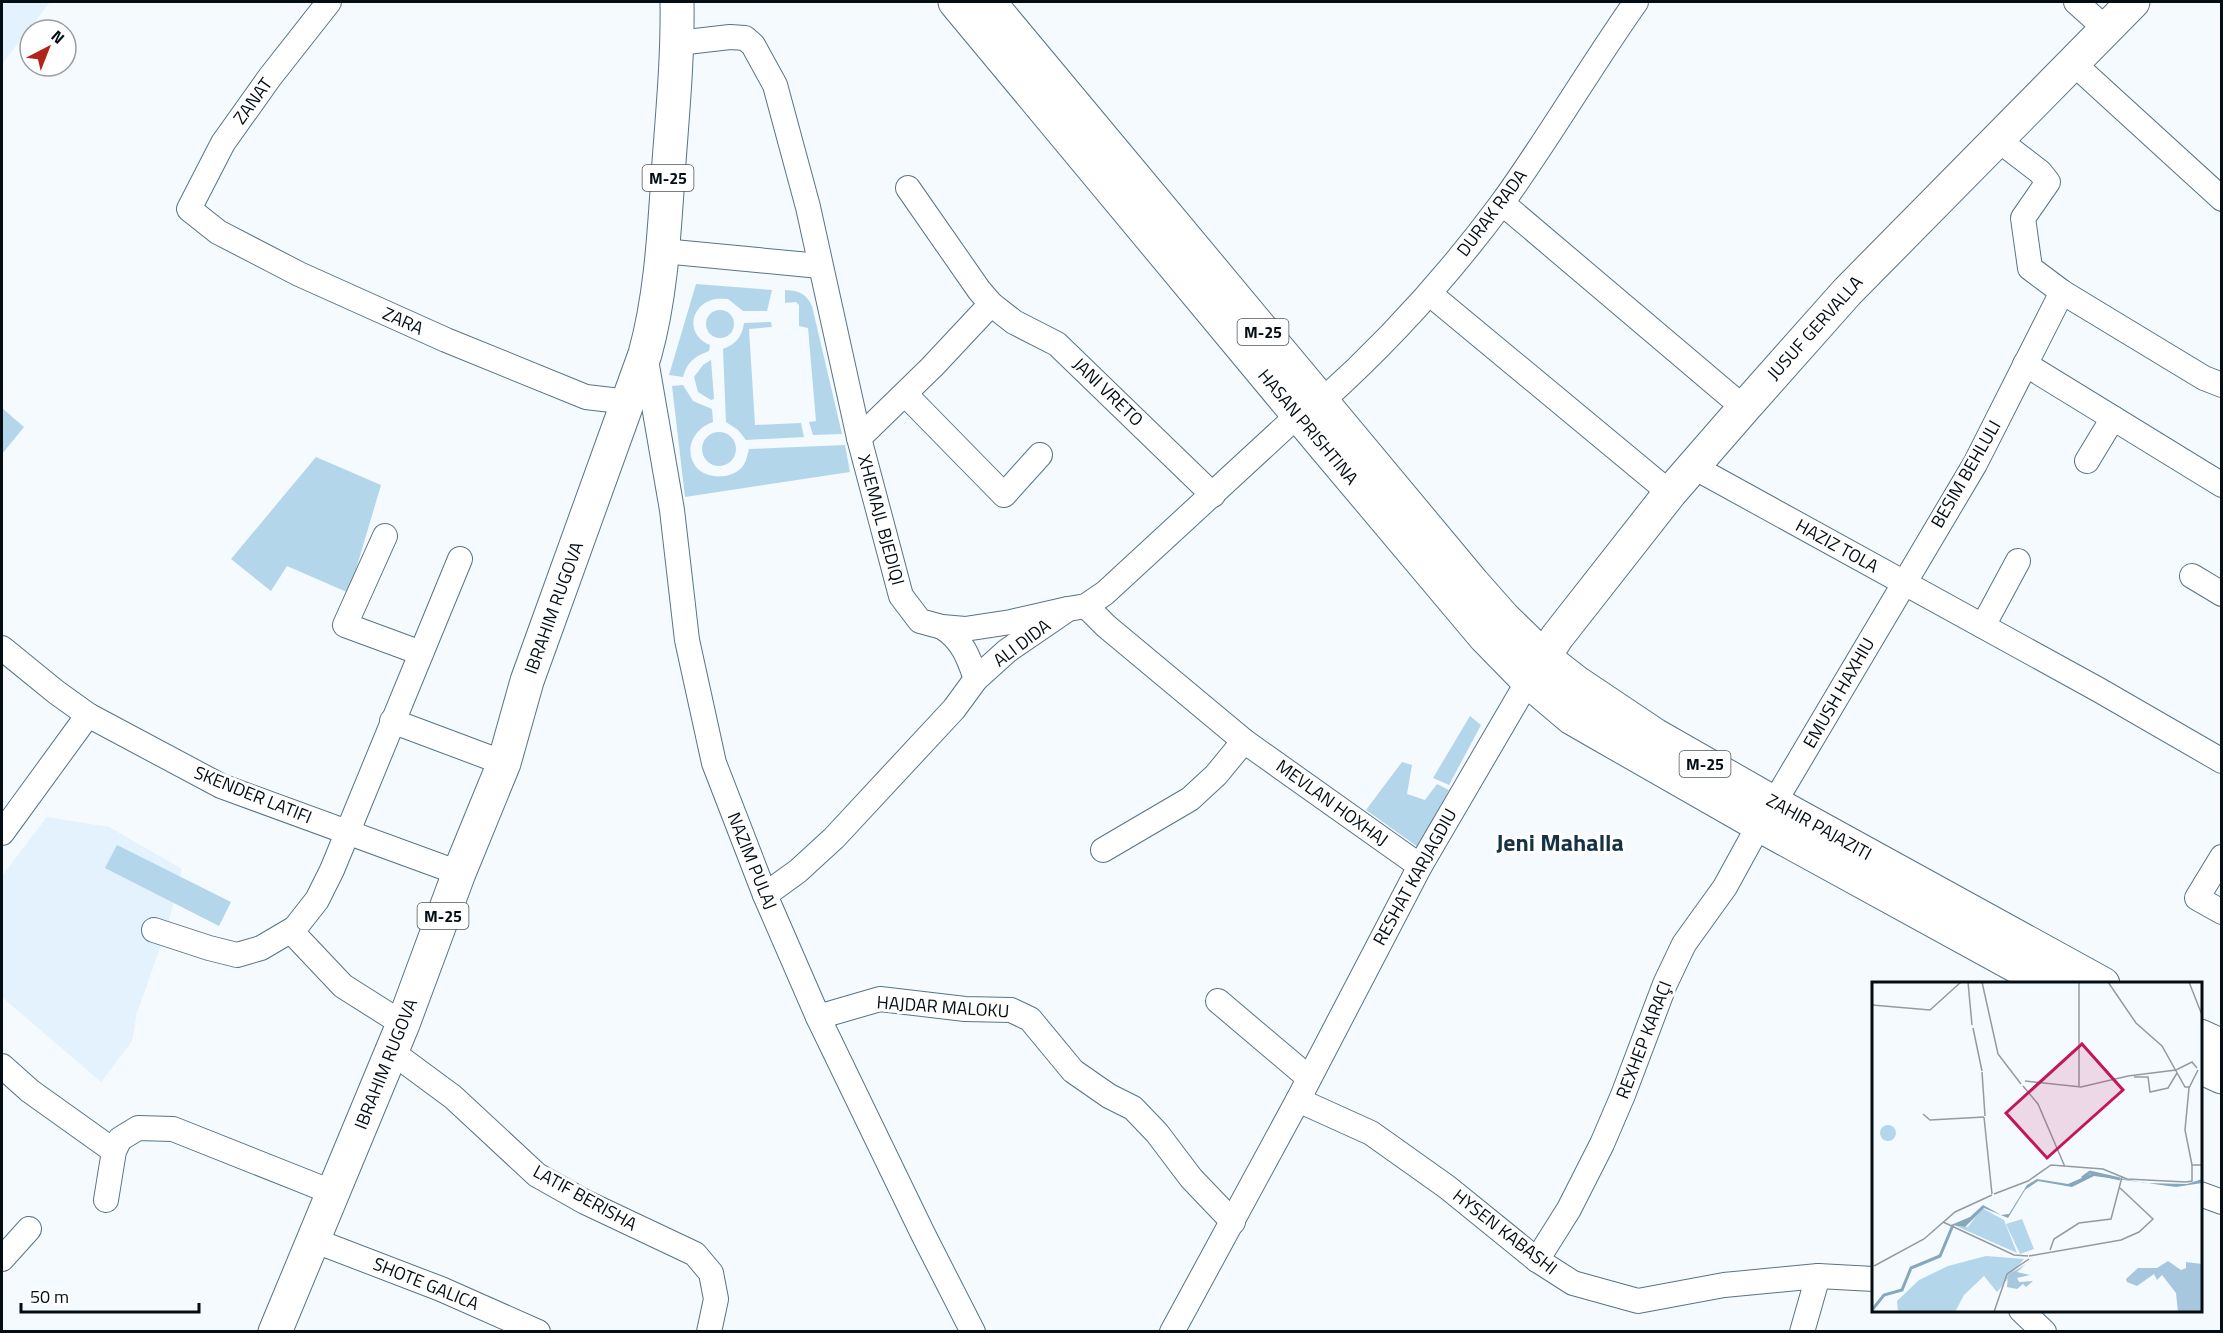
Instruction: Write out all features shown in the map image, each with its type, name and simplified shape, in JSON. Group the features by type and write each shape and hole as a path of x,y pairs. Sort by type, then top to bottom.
{"main road":[{"name":"IBRAHIM RUGOVA","path":"275,1332 397,1038 459,873 504,763 527,681 645,354 651,332 663,251 678,43 677,2"},
{"name":"HASAN PRISHTINA","path":"955,2 1309,409 1503,617 1536,669"},
{"name":"HASAN PRISHTINA","path":"989,2 1485,637 1536,669"},
{"name":"JUSUF GERVALLA","path":"1536,669 1577,611 1670,493 1743,408 1847,292 2133,2"},
{"path":"1503,617 1519,624 1531,624 1563,617 1577,611"},
{"name":"ZAHIR PAJAZITI","path":"1536,669 1576,682 1766,814 2046,982"},
{"name":"ZAHIR PAJAZITI","path":"1766,814 2099,982"},
{"path":"2202,1037 2222,1046"},
{"path":"2202,1068 2222,1077"}],"street":[{"name":"ZANAT","path":"189,209 223,143 270,77 329,2"},
{"name":"DURAK RADA","path":"1309,409 1360,366 1430,294 1502,203 1636,2"},
{"path":"2076,2 2105,28"},
{"name":"XHEMAJL BJEDIQI","path":"678,43 730,37 745,38 753,45 775,85 808,207 859,438 901,596 920,621 942,627 965,629 993,626 1077,607"},
{"path":"2072,62 2222,199"},
{"path":"1997,139 2040,172 2048,182 2023,218 2030,268 2062,292 2204,378 2222,385"},
{"name":"JANI VRETO","path":"908,188 991,304 1014,322 1057,344 1214,495"},
{"path":"1502,203 1743,408"},
{"name":"ZARA","path":"189,209 218,232 298,274 446,340 586,397 629,402"},
{"path":"663,251 820,266"},
{"name":"BESIM BEHLULI","path":"1903,582 1975,464 2062,292"},
{"path":"1430,294 1670,493"},
{"path":"859,438 905,394 991,304"},
{"name":"NAZIM PULAJ","path":"645,354 672,510 687,640 714,763 765,895 818,1017 973,1332"},
{"path":"2025,364 2222,485"},
{"path":"905,394 1004,495 1040,455"},
{"name":"ALI DIDA","path":"765,895 798,871 834,838 954,709 976,679 1007,651 1077,607 1105,593 1309,409"},
{"path":"2087,461 2113,418"},
{"name":"HAZIZ TOLA","path":"1692,466 2100,690 2222,761"},
{"path":"385,536 345,625 421,653"},
{"path":"154,930 237,955 261,948 295,928 317,900 332,870 460,559"},
{"path":"1983,626 2018,561"},
{"path":"2192,576 2222,594"},
{"name":"EMUSH HAXHIU","path":"1766,814 1903,582"},
{"name":"MEVLAN HOXHAJ","path":"1077,607 1115,633 1245,741 1420,866"},
{"path":"942,627 953,634 961,645 970,659 976,679"},
{"name":"SKENDER LATIFI","path":"2,648 88,715 221,786 459,873"},
{"name":"RESHAT KARJAGDIU","path":"1172,1332 1298,1100 1420,866 1536,669"},
{"path":"2,833 88,715"},
{"path":"392,721 504,763"},
{"path":"1103,850 1190,799 1216,776 1245,741"},
{"name":"REXHEP KARAÇI","path":"1538,1260 1569,1209 1602,1144 1665,984 1684,944 1725,887 1766,814"},
{"path":"2222,857 2197,898 2222,912"},
{"name":"LATIF BERISHA","path":"291,931 453,1097 537,1175 585,1202 695,1254 711,1272 716,1299 709,1332"},
{"name":"HAJDAR MALOKU","path":"818,1017 880,999 965,1009 1011,1010 1030,1019 1073,1071 1109,1096 1133,1108 1157,1133 1191,1178 1233,1222"},
{"path":"1218,1001 1309,1078"},
{"path":"2,1066 30,1091 114,1151"},
{"name":"HYSEN KABASHI","path":"1298,1100 1371,1133 1447,1187 1538,1260 1573,1283 1638,1301 1724,1285 1818,1276 1872,1280"},
{"path":"106,1200 114,1151 120,1139 138,1128 172,1129 334,1192"},
{"path":"2202,1195 2222,1202"},
{"path":"2,1259 29,1229"},
{"name":"SHOTE GALICA","path":"313,1240 441,1289 538,1332"},
{"path":"1802,1332 1818,1276"},
{"path":"2022,1312 2044,1332"}],"shaded area":[{"path":"2,2 50,2 38,18 18,18 18,43 2,64"},
{"path":"696,284 772,290 767,311 743,311 728,299 714,299 702,305 694,317 694,330 703,341 710,345 709,351 692,360 683,377 669,375"},
{"path":"785,290 802,294 812,306 842,434 813,435 809,422 816,421 808,328 799,326 799,305 796,302 785,303"},
{"path":"720,310 730,314 734,324 730,334 720,338 710,334 706,324 710,314"},
{"path":"771,322 772,327 749,329 755,425 801,423 804,437 746,440 738,430 726,422 723,349 738,339 744,323"},
{"path":"711,360 714,399 711,400 698,392 694,377 703,365"},
{"path":"683,385 693,401 712,409 713,422 696,434 692,440 690,454 696,467 705,474 723,476 734,473 743,466 749,449 845,445 850,472 685,497 672,386"},
{"path":"2,408 24,427 2,454"},
{"path":"719,432 731,437 736,449 731,461 719,466 707,461 702,449 707,437"},
{"path":"316,457 381,485 349,593 287,566 271,591 231,559"},
{"path":"1470,716 1481,725 1449,785 1433,778"},
{"path":"1402,762 1412,765 1407,794 1425,800 1437,784 1449,790 1418,847 1366,810"},
{"path":"47,817 109,827 182,869 168,925 137,1013 132,1041 101,1082 2,997 2,876"},
{"path":"117,845 231,902 219,926 105,868"}],"district":[{"name":"Jeni Mahalla","path":"1560,843"}]}
